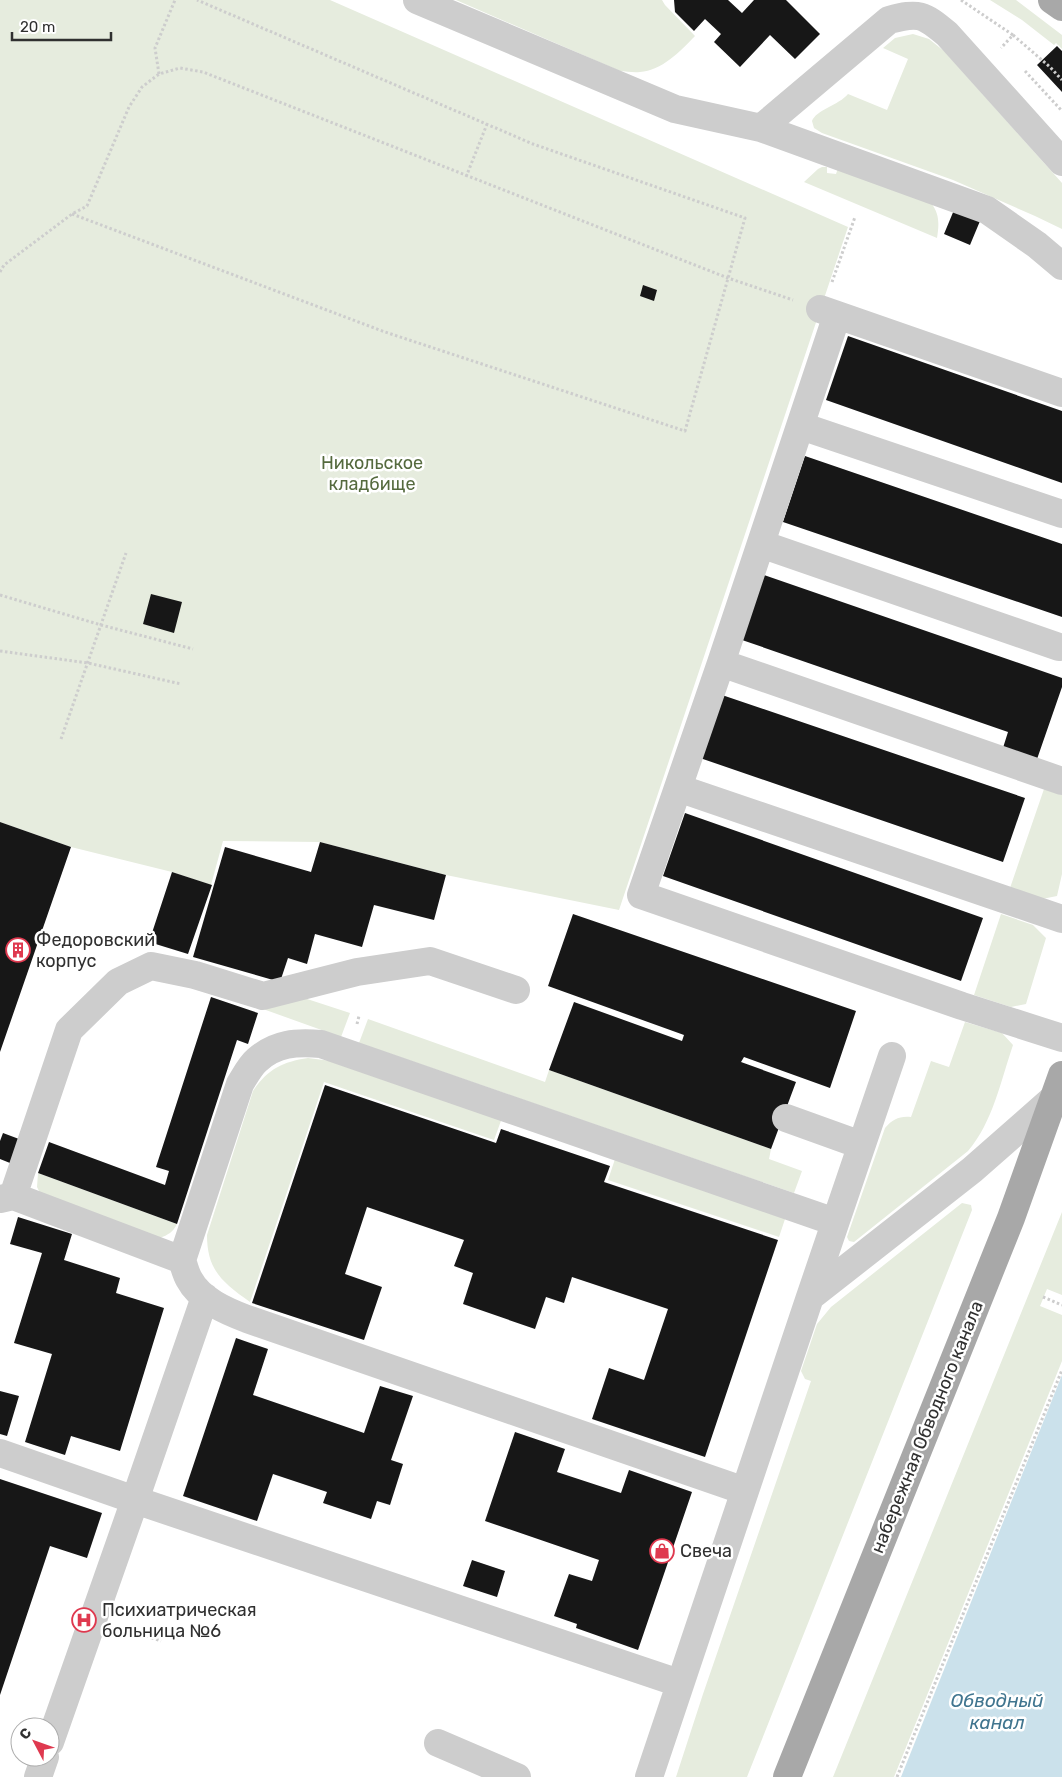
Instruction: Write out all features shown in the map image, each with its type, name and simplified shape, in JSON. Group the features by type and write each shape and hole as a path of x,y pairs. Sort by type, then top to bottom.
{"main road":[{"path":"1052,0 1062,7"},
{"name":"набережная Обводного канала","path":"787,1777 1011,1218 1058,1086"}],"street":[{"path":"417,0 675,109 761,128 987,210 1037,245 1062,266"},
{"path":"761,128 889,20 910,14 930,20 947,34 1062,162"},
{"path":"1062,392 828,312 801,426 641,895 962,1006 1062,1038"},
{"path":"801,426 1062,514"},
{"path":"761,544 1059,647"},
{"path":"721,663 1062,781"},
{"path":"678,788 1062,919"},
{"path":"182,1260 7,1198 69,1030 118,982 151,966 195,975 263,996 357,972 430,961 516,990"},
{"path":"744,1491 247,1318 222,1309 205,1297 189,1280 182,1260 240,1084 256,1061 275,1048 298,1042 321,1044 835,1222"},
{"path":"649,1777 679,1683 892,1056"},
{"path":"810,1297 972,1170 1058,1086"},
{"path":"786,1118 861,1145"},
{"path":"59,1717 205,1297"},
{"path":"0,1453 679,1683"},
{"path":"438,1743 516,1777"}],"path":[{"path":"159,74 156,48 175,0"},
{"path":"72,214 385,332 685,431 745,218 533,144 197,0"},
{"path":"960,0 1013,35 1062,80"},
{"path":"1008,55 1001,48 1013,35"},
{"path":"0,272 2,264 72,214 88,206 129,107 142,87 159,74 180,68 203,72 466,177 728,278 828,312"},
{"path":"1022,68 1062,111"},
{"path":"466,177 487,124"},
{"path":"833,279 855,217"},
{"path":"61,739 126,553"},
{"path":"0,595 101,625 193,649"},
{"path":"0,651 88,662 181,684"},
{"path":"1043,1297 1062,1305"},
{"path":"897,1777 1062,1370"},
{"path":"94,1618 161,1641"}],"green space":[{"name":"Никольское кладбище","path":"0,0 330,0 848,227 619,910 446,875 320,842 223,841 211,885 172,872 71,847 0,822"},
{"path":"456,0 662,0 695,36 677,54 655,68 637,72 620,71"},
{"path":"990,0 1016,0 1062,35 1062,49 1056,43 1054,45 1022,20"},
{"path":"913,34 929,39 944,51 1062,183 1062,229 953,180 822,133 814,128 812,121 814,117 848,94 887,110 908,59 883,48 895,38"},
{"path":"822,167 827,167 827,173 836,174 838,168 931,203 936,211 938,220 937,238 804,182"},
{"path":"1044,789 1062,795 1062,874 1057,896 1042,899 1010,888"},
{"path":"1001,914 1033,925 1046,938 1026,1004 1011,1007 974,995"},
{"path":"301,997 350,1013 341,1037 263,1009"},
{"path":"368,1019 545,1082 549,1070 771,1149 769,1159 802,1171 794,1193 359,1043"},
{"path":"965,1022 1002,1033 1013,1045 984,1127 968,1151 854,1242 849,1241 847,1237 885,1128 896,1119 911,1117 931,1061 949,1067"},
{"path":"308,1058 331,1061 502,1118 494,1140 324,1082 250,1302 231,1288 218,1274 210,1257 207,1235 253,1091 264,1077 276,1068 283,1064"},
{"path":"615,1159 786,1216 779,1237 608,1180"},
{"path":"38,1173 177,1224 170,1233 160,1238 40,1193 37,1187"},
{"path":"962,1203 971,1205 972,1210 747,1777 676,1777 811,1381 805,1379 801,1371 817,1324 831,1307"},
{"path":"1062,1212 1062,1295 1047,1289 1040,1306 1062,1315 1062,1361 894,1777 833,1777"}],"water":[{"name":"Обводный канал","path":"1062,1375 1062,1777 901,1777"}],"building":[{"path":"674,0 728,0 742,13 754,0 786,0 820,34 795,59 770,35 740,67 714,42 721,34 705,19 694,31 675,12"},
{"path":"1057,46 1062,51 1062,92 1037,65"},
{"path":"954,210 980,221 970,245 944,234"},
{"path":"643,285 657,290 654,301 640,296"},
{"path":"848,336 1062,411 1062,483 826,400"},
{"path":"805,456 1062,544 1062,617 783,522"},
{"path":"764,575 1062,678 1062,687 1036,762 1002,751 1008,732 742,640"},
{"path":"151,594 182,602 174,633 143,624"},
{"path":"722,695 1025,798 1003,862 700,758"},
{"path":"685,813 983,918 961,981 663,876"},
{"name":"Федоровский корпус","path":"0,822 71,847 0,1052"},
{"path":"320,842 446,875 434,920 374,905 362,947 315,934 307,964 288,958 280,982 193,957 225,847 311,872"},
{"path":"172,872 212,885 188,954 149,942"},
{"path":"573,914 856,1011 830,1088 744,1057 741,1062 796,1082 771,1149 549,1070 574,1002 682,1041 684,1035 548,986"},
{"path":"211,997 258,1013 248,1044 237,1040 177,1224 38,1173 49,1142 165,1185 169,1171 156,1167"},
{"path":"325,1085 496,1143 501,1129 610,1166 604,1182 778,1240 705,1457 592,1419 609,1368 644,1380 668,1309 572,1277 564,1303 546,1297 535,1329 463,1304 473,1273 454,1266 464,1240 367,1207 345,1274 382,1287 364,1340 252,1303"},
{"path":"3,1133 19,1139 10,1163 0,1159 0,1141"},
{"path":"18,1217 72,1234 64,1260 120,1278 116,1293 164,1308 120,1451 71,1436 65,1455 25,1442 52,1354 14,1343 42,1253 10,1244"},
{"path":"236,1338 268,1349 253,1395 364,1433 380,1386 413,1396 391,1460 403,1464 390,1505 377,1501 371,1519 323,1503 327,1492 273,1474 257,1521 183,1496"},
{"path":"0,1391 19,1396 7,1436 0,1434"},
{"path":"515,1432 565,1449 557,1472 621,1493 629,1470 692,1492 638,1650 576,1628 577,1624 554,1616 569,1574 592,1581 599,1560 485,1521"},
{"path":"0,1479 102,1513 87,1558 50,1546 0,1695"},
{"path":"472,1560 505,1571 497,1597 463,1586"}],"place":[{"name":"Федоровский корпус","path":"18,950"},
{"name":"Свеча","path":"662,1551"},
{"name":"Психиатрическая больница №6","path":"84,1620"}]}
